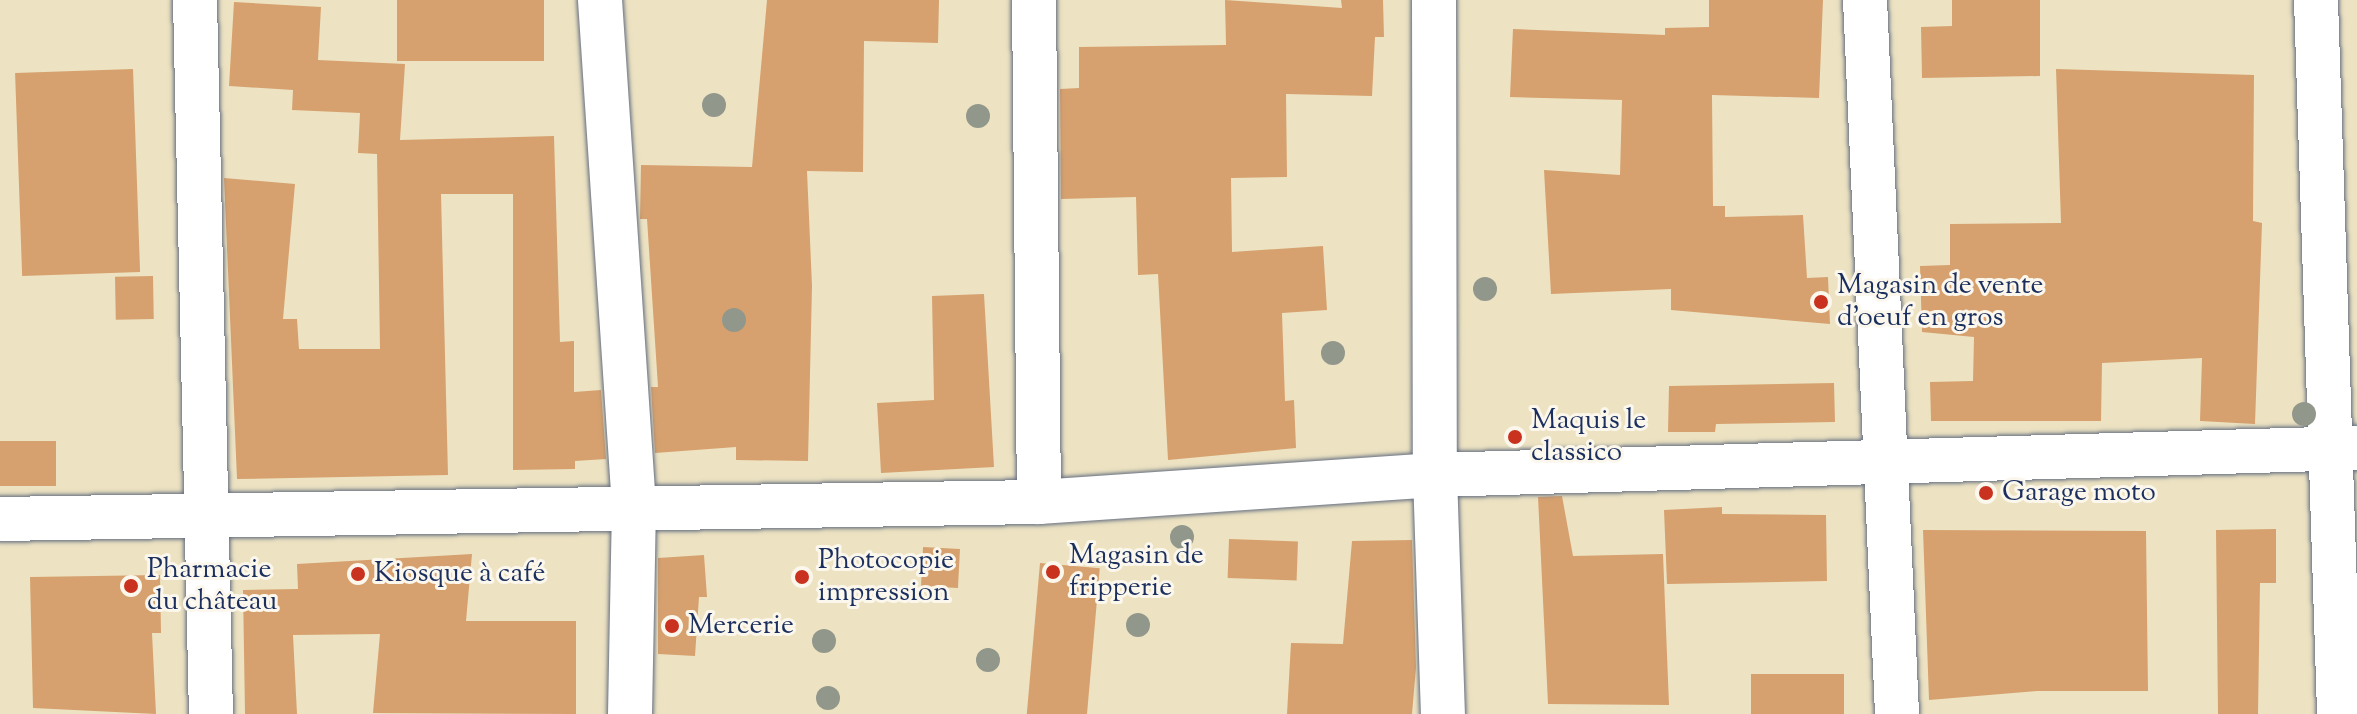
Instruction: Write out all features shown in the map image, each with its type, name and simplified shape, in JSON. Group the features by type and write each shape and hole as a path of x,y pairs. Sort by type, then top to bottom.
{"street":[{"path":"195,0 211,714"},
{"path":"600,0 634,506 630,714"},
{"path":"1034,0 1039,502"},
{"path":"1434,0 1435,475 1443,714"},
{"path":"1865,0 1897,714"},
{"path":"2316,0 2344,448 2339,714"},
{"path":"0,519 634,506 1039,502 1435,475 2344,448"}],"building":[{"path":"397,0 544,0 544,61 397,61"},
{"path":"767,0 939,0 938,43 864,41 863,172 807,171 812,286 808,461 736,460 736,447 655,453 651,387 658,387 647,219 640,219 641,165 752,167"},
{"path":"1225,0 1342,8 1341,0 1383,0 1384,37 1375,37 1372,96 1286,94 1287,177 1231,178 1232,252 1323,246 1327,310 1282,313 1285,401 1294,400 1296,448 1168,460 1158,274 1138,275 1136,197 1061,199 1060,89 1079,88 1079,47 1226,45"},
{"path":"1709,0 1823,0 1819,98 1712,95 1713,206 1725,206 1725,217 1803,215 1807,278 1828,277 1830,324 1671,310 1671,289 1551,294 1544,170 1620,175 1622,100 1510,97 1513,29 1665,35 1665,28 1709,27"},
{"path":"1952,0 2040,0 2040,76 1922,78 1921,27 1952,26"},
{"path":"234,2 321,7 318,60 405,64 400,140 554,136 560,342 574,341 574,392 601,390 606,459 575,461 575,469 513,470 513,194 441,194 448,475 237,479 224,178 295,184 283,319 297,319 299,349 380,349 377,154 358,153 360,113 292,110 293,90 229,86"},
{"path":"133,69 140,272 22,276 15,73"},
{"path":"2056,69 2254,75 2253,221 2262,223 2255,424 2200,421 2202,358 2102,363 2101,421 1931,421 1930,382 1973,381 1974,337 1922,332 1920,266 1950,265 1950,224 2061,223"},
{"path":"153,276 154,319 116,320 115,277"},
{"path":"984,294 994,467 881,473 877,403 934,400 932,296"},
{"path":"1834,383 1835,422 1716,424 1715,432 1668,432 1669,386"},
{"path":"0,441 56,441 56,486 0,486"},
{"path":"1562,496 1573,556 1663,554 1669,705 1548,704 1538,497"},
{"path":"1722,507 1722,514 1826,515 1827,581 1667,584 1664,510"},
{"path":"2276,529 2276,583 2260,583 2258,714 2218,714 2216,530"},
{"path":"1923,530 2146,531 2148,691 2037,691 1929,700"},
{"path":"1229,539 1298,541 1297,580 1228,578"},
{"path":"1412,540 1416,667 1412,714 1287,714 1291,643 1343,644 1352,541"},
{"path":"923,547 960,549 958,588 921,586"},
{"path":"472,554 466,621 576,621 576,714 373,713 380,634 293,635 297,714 245,714 243,590 298,589 297,564"},
{"path":"704,555 707,597 699,597 695,656 658,654 658,558"},
{"path":"1040,563 1100,568 1087,714 1027,714"},
{"path":"160,575 161,633 152,633 156,714 33,708 30,577"},
{"path":"1751,674 1844,674 1844,714 1751,714"}],"place":[{"name":"Magasin de vente d'oeuf en gros","path":"1821,302"},
{"name":"Maquis le classico","path":"1515,437"},
{"name":"Garage moto","path":"1986,493"},
{"name":"Magasin de fripperie","path":"1053,572"},
{"name":"Kiosque à café","path":"358,574"},
{"name":"Photocopie impression","path":"802,577"},
{"name":"Pharmacie du château","path":"131,586"},
{"name":"Mercerie","path":"672,626"}]}
